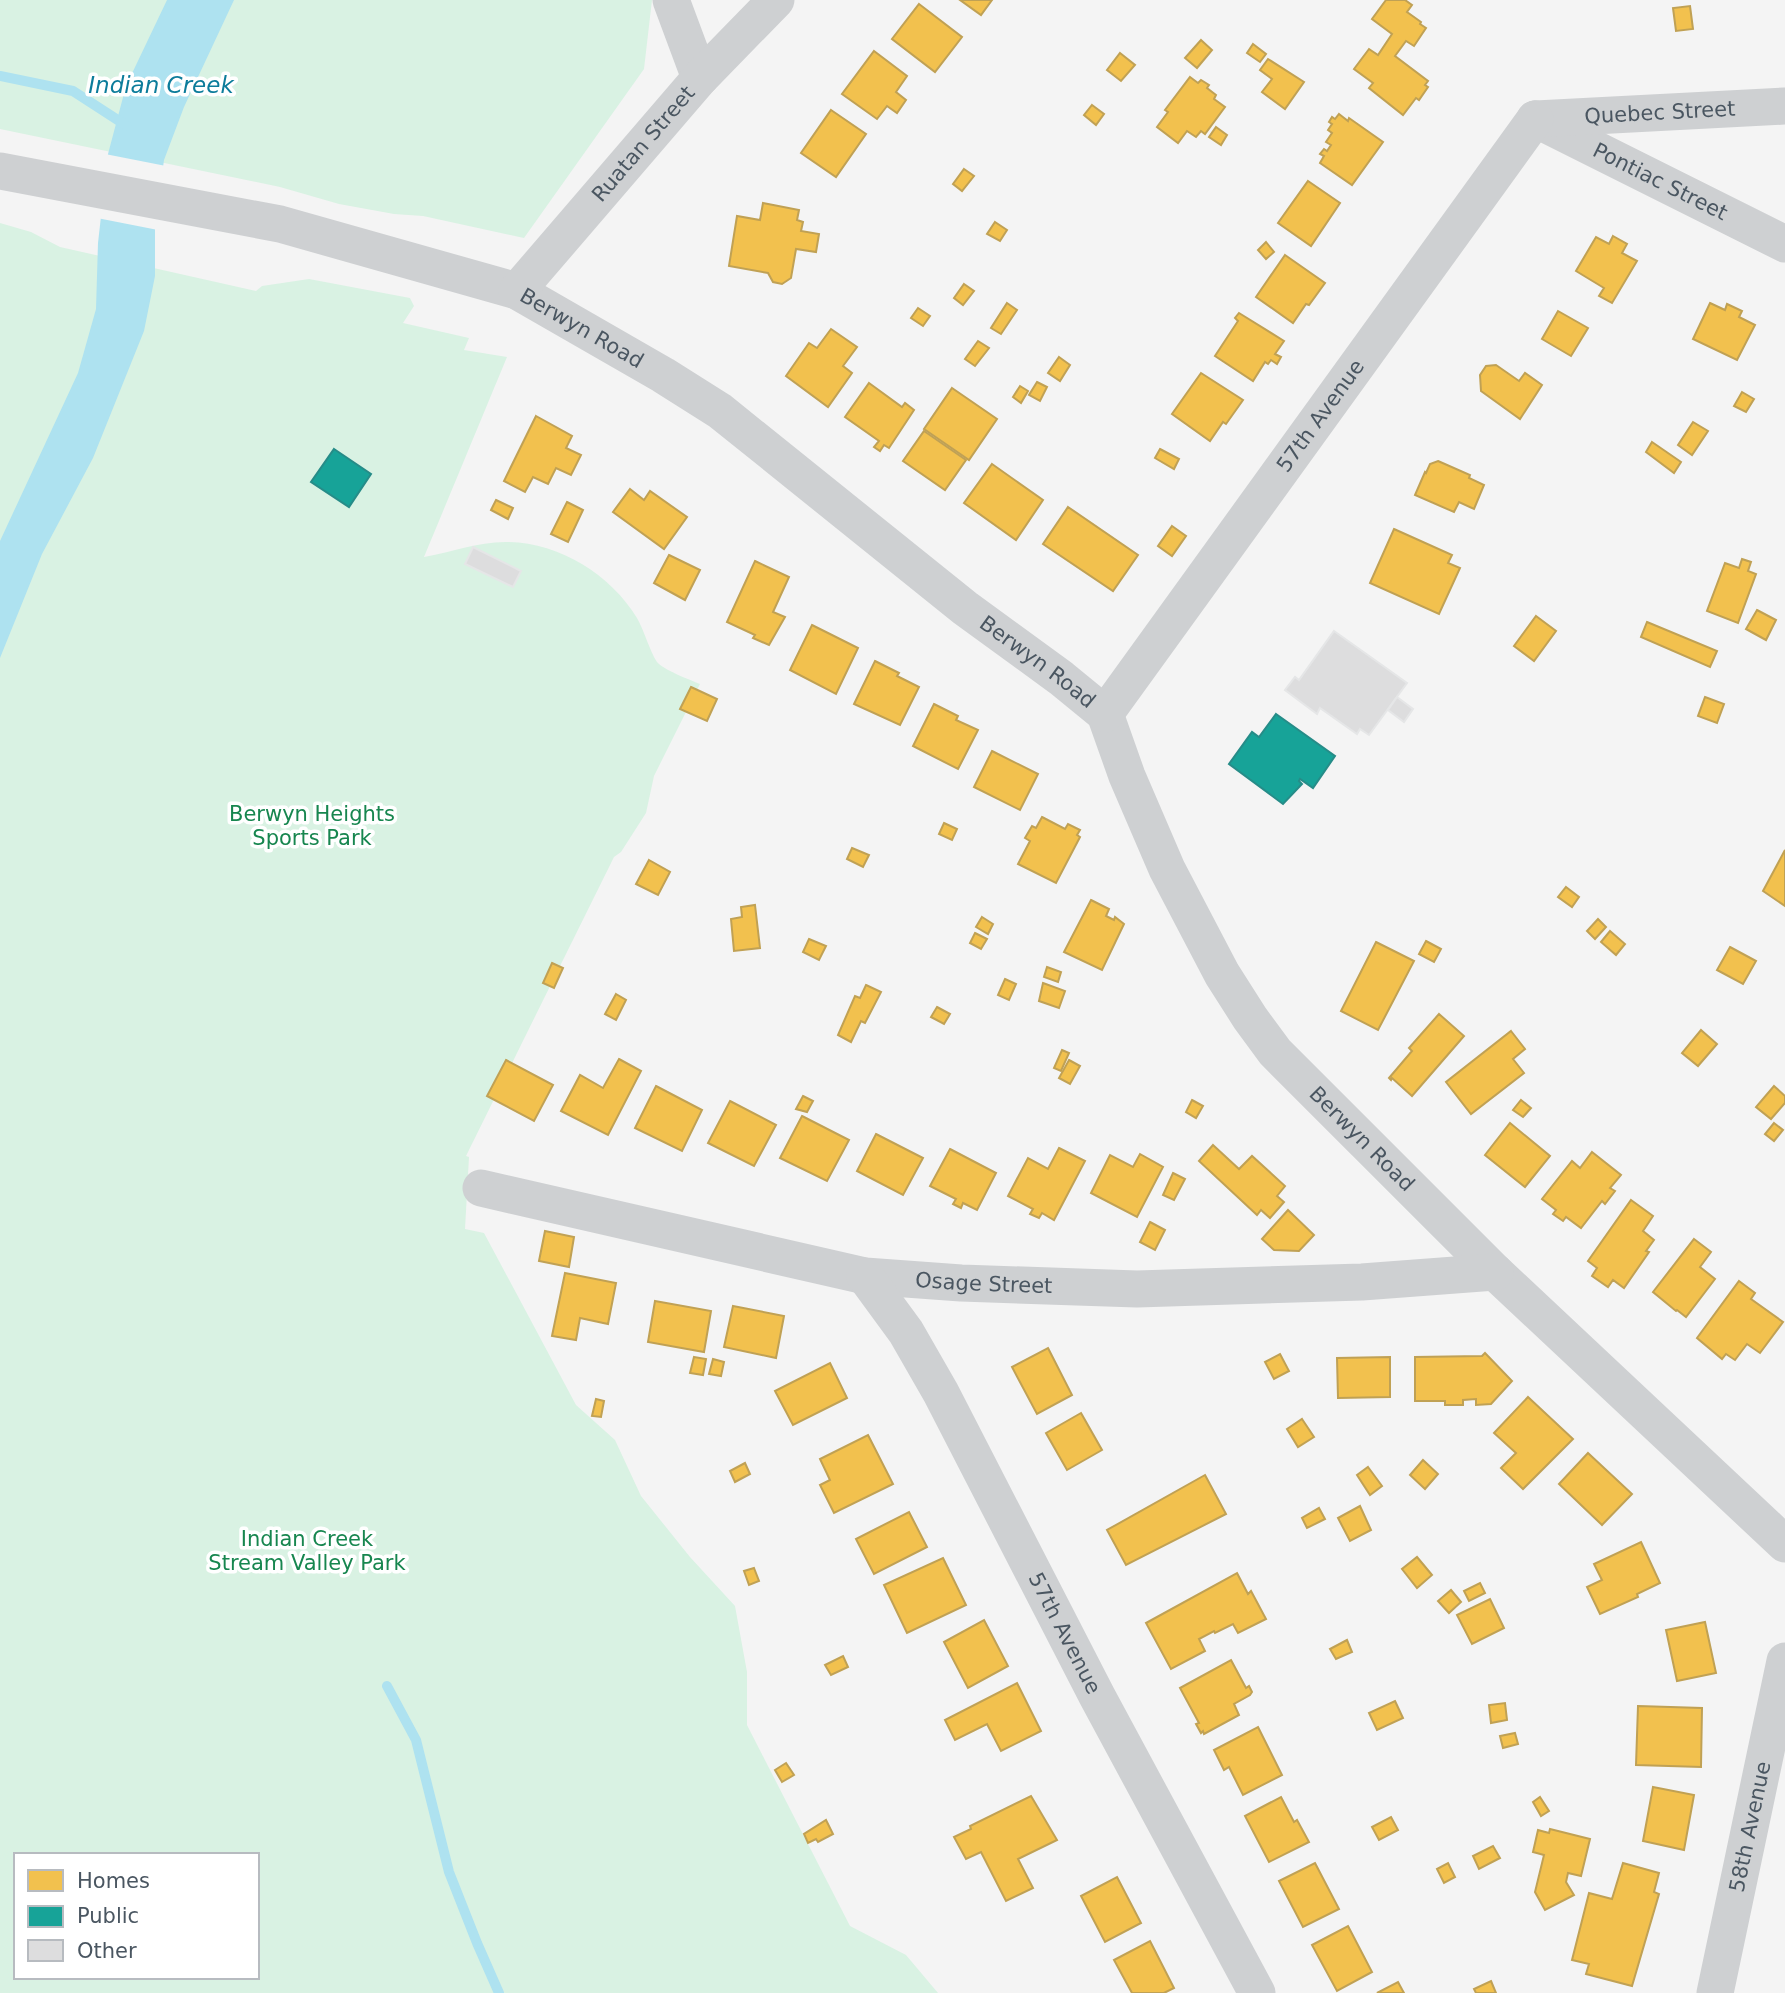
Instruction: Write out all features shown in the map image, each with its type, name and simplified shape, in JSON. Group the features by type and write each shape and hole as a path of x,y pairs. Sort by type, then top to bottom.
{"street":[{"path":"671,0 700,78"},
{"name":"Ruatan Street","path":"517,290 700,78 776,0"},
{"name":"Quebec Street","path":"1535,119 1785,106"},
{"name":"Pontiac Street","path":"1535,119 1785,244"},
{"name":"57th Avenue","path":"1105,715 1535,119"},
{"name":"Berwyn Road","path":"0,172 280,224 517,290 720,411 965,608 1061,678 1105,715 1127,776 1167,869 1222,974 1275,1052 1494,1272 1785,1544"},
{"name":"Osage Street","path":"481,1188 865,1276 961,1283 1138,1289 1362,1282 1494,1272"},
{"name":"57th Avenue","path":"865,1276 906,1332 941,1393 1097,1696 1256,1993"},
{"name":"58th Avenue","path":"1715,1993 1785,1661"}],"green space":[{"path":"0,0 652,0 644,69 524,238 423,216 394,214 339,204 280,187 0,129"},
{"path":"0,223 31,232 60,247 256,291 262,286 309,279 410,298 414,306 403,323 469,338 464,350 507,357 424,557 498,542 528,544 565,555 599,575 626,602 660,665 700,684 654,776 646,813 621,852 614,857 466,1156 469,1157 465,1229 484,1233 576,1405 615,1440 641,1496 690,1557 735,1606 747,1672 747,1725 850,1926 906,1955 938,1993 0,1993"}],"water":[{"name":"Indian Creek","path":"167,0 234,0 184,107 164,160 155,227 155,276 144,331 93,458 42,554 0,658 0,541 78,373 96,309 98,243 108,154 126,86"}],"pier":[{"path":"105,154 166,166 158,230 97,218"}],"building: Homes":[{"path":"960,0 992,0 981,15"},
{"path":"1386,0 1405,0 1412,5 1407,12 1426,28 1414,46 1406,41 1395,56 1428,81 1425,85 1428,87 1419,100 1416,98 1403,115 1369,88 1373,83 1354,69 1369,49 1378,55 1392,34 1372,19"},
{"path":"919,4 962,37 935,72 892,39"},
{"path":"1690,6 1693,29 1676,31 1673,8"},
{"path":"1201,40 1212,50 1197,68 1185,58"},
{"path":"1253,44 1266,54 1260,62 1247,53"},
{"path":"874,51 907,76 896,92 906,100 897,113 887,106 877,119 842,94"},
{"path":"1120,53 1135,65 1121,81 1107,70"},
{"path":"1268,59 1304,82 1285,109 1262,92 1272,79 1260,70"},
{"path":"1190,77 1198,83 1201,80 1209,85 1207,88 1216,95 1214,99 1225,107 1205,134 1201,131 1196,137 1187,131 1178,143 1157,127 1168,112 1165,110"},
{"path":"1092,105 1104,114 1096,125 1084,115"},
{"path":"831,110 866,134 836,177 801,153"},
{"path":"1339,114 1383,142 1352,185 1320,163 1324,156 1320,154 1324,149 1327,151 1331,145 1326,142 1332,133 1328,130 1332,124 1329,122"},
{"path":"1216,127 1227,135 1221,145 1209,137"},
{"path":"964,169 974,176 962,191 953,184"},
{"path":"1308,181 1340,203 1311,246 1278,223"},
{"path":"763,203 799,210 797,220 803,222 801,231 819,234 816,252 796,249 791,278 782,284 773,282 768,273 729,266 737,216 760,220"},
{"path":"995,222 1007,230 1000,241 987,234"},
{"path":"1613,236 1627,244 1622,253 1637,261 1612,303 1599,296 1604,288 1576,271 1596,237 1609,244"},
{"path":"1266,242 1274,252 1266,259 1258,250"},
{"path":"1285,255 1325,283 1293,323 1256,297"},
{"path":"964,284 974,291 963,305 954,298"},
{"path":"1007,303 1017,310 1001,334 991,328"},
{"path":"1710,303 1725,310 1727,304 1742,311 1739,317 1755,325 1737,360 1693,339"},
{"path":"918,308 930,316 923,326 911,318"},
{"path":"1558,311 1588,328 1571,356 1542,339"},
{"path":"1239,313 1284,341 1275,354 1281,357 1277,364 1271,360 1268,364 1265,362 1253,381 1215,356 1238,321 1235,318"},
{"path":"831,329 857,347 843,366 852,373 828,407 786,376 809,343 817,348"},
{"path":"978,341 989,348 975,366 965,359"},
{"path":"1059,357 1070,365 1060,381 1048,373"},
{"path":"1496,365 1519,381 1525,373 1542,385 1520,419 1481,391 1480,375 1486,366"},
{"path":"1201,373 1243,400 1210,441 1172,414"},
{"path":"1037,382 1047,387 1040,401 1029,395"},
{"path":"869,383 902,407 905,403 914,410 889,448 884,445 880,451 874,447 879,441 845,417"},
{"path":"1020,386 1028,391 1021,403 1013,397"},
{"path":"952,388 997,419 969,460 924,429"},
{"path":"1742,392 1754,399 1746,412 1734,406"},
{"path":"536,416 572,436 566,448 581,455 571,475 556,468 548,484 533,477 525,492 504,481"},
{"path":"1693,422 1708,431 1692,455 1678,445"},
{"path":"924,431 966,460 945,490 903,461"},
{"path":"1652,442 1681,462 1674,473 1646,452"},
{"path":"1160,449 1179,459 1174,469 1155,458"},
{"path":"1438,461 1470,475 1469,478 1484,485 1474,509 1459,502 1454,512 1415,495 1430,464"},
{"path":"992,464 1043,500 1016,540 964,503"},
{"path":"630,489 644,500 650,491 687,517 664,549 613,512"},
{"path":"496,500 513,508 508,519 491,510"},
{"path":"567,502 583,510 568,542 551,534"},
{"path":"1068,507 1138,555 1113,591 1043,544"},
{"path":"1172,526 1186,536 1172,556 1158,546"},
{"path":"1394,529 1452,555 1448,563 1460,568 1439,614 1370,583"},
{"path":"669,555 700,570 685,600 654,583"},
{"path":"1742,559 1751,562 1748,571 1756,574 1738,623 1707,611 1725,563 1739,568"},
{"path":"755,561 789,577 773,612 785,617 769,645 727,622"},
{"path":"1757,610 1776,620 1766,640 1746,629"},
{"path":"1536,616 1556,631 1534,661 1514,646"},
{"path":"1647,622 1717,651 1710,667 1641,637"},
{"path":"812,625 858,648 836,694 790,670"},
{"path":"875,661 919,687 900,725 854,704"},
{"path":"691,687 717,699 707,721 680,709"},
{"path":"1705,697 1724,704 1717,723 1698,716"},
{"path":"934,704 958,716 956,720 978,730 958,769 913,746"},
{"path":"992,751 1038,774 1020,810 974,787"},
{"path":"1042,817 1065,829 1068,824 1080,830 1077,835 1080,837 1056,883 1018,864 1030,841 1025,838 1032,826 1036,828"},
{"path":"944,823 957,829 952,840 939,834"},
{"path":"852,848 869,855 863,867 847,859"},
{"path":"1785,850 1785,906 1763,891"},
{"path":"649,860 670,872 658,895 636,884"},
{"path":"1566,887 1579,897 1572,907 1558,897"},
{"path":"1091,900 1109,909 1106,916 1114,920 1115,917 1124,924 1102,970 1064,952"},
{"path":"755,905 760,948 734,951 731,919 742,917 741,907"},
{"path":"982,917 993,924 988,934 976,927"},
{"path":"1598,919 1606,927 1595,939 1587,931"},
{"path":"1610,931 1625,944 1616,955 1601,942"},
{"path":"975,933 987,939 981,949 970,943"},
{"path":"809,939 826,946 819,960 803,952"},
{"path":"1426,941 1441,949 1434,962 1419,954"},
{"path":"1376,942 1414,961 1378,1030 1341,1011"},
{"path":"1730,947 1756,961 1743,984 1717,970"},
{"path":"552,963 563,968 554,988 543,983"},
{"path":"1047,967 1061,972 1058,982 1044,977"},
{"path":"1005,979 1016,984 1009,1000 998,995"},
{"path":"1043,983 1065,991 1059,1008 1039,1001"},
{"path":"866,985 881,992 865,1023 861,1021 851,1042 838,1035 855,996 860,998"},
{"path":"616,994 626,1000 616,1020 605,1014"},
{"path":"937,1007 950,1014 944,1024 931,1017"},
{"path":"1439,1014 1464,1036 1412,1096 1389,1078 1412,1051 1409,1048"},
{"path":"1701,1030 1717,1044 1698,1066 1682,1053"},
{"path":"1511,1031 1525,1049 1513,1059 1524,1073 1471,1114 1446,1082"},
{"path":"1062,1050 1069,1053 1061,1071 1054,1068"},
{"path":"619,1059 641,1071 608,1135 561,1111 580,1075 603,1088"},
{"path":"506,1060 553,1085 534,1121 487,1096"},
{"path":"1069,1060 1080,1066 1070,1084 1059,1078"},
{"path":"656,1086 702,1110 682,1151 635,1128"},
{"path":"1774,1086 1785,1096 1785,1103 1771,1119 1756,1107"},
{"path":"803,1096 813,1101 807,1112 796,1109"},
{"path":"1192,1100 1203,1106 1196,1118 1186,1112"},
{"path":"1521,1100 1531,1108 1523,1117 1513,1110"},
{"path":"730,1101 776,1125 754,1166 708,1143"},
{"path":"802,1116 849,1140 827,1181 780,1158"},
{"path":"1510,1123 1550,1156 1525,1187 1485,1155"},
{"path":"1774,1123 1783,1130 1774,1141 1765,1134"},
{"path":"876,1134 923,1158 903,1195 857,1171"},
{"path":"1213,1145 1239,1169 1252,1156 1285,1186 1277,1196 1284,1202 1270,1218 1261,1210 1257,1215 1199,1161"},
{"path":"1059,1148 1085,1161 1054,1220 1042,1213 1039,1218 1030,1214 1033,1209 1008,1196 1028,1158 1048,1169"},
{"path":"950,1149 996,1173 977,1210 963,1203 961,1208 953,1204 956,1199 930,1186"},
{"path":"1592,1152 1621,1175 1610,1188 1615,1191 1605,1204 1602,1201 1581,1228 1566,1217 1563,1221 1553,1214 1556,1210 1542,1199 1572,1161 1580,1168"},
{"path":"1140,1154 1163,1167 1137,1217 1091,1193 1110,1155 1133,1167"},
{"path":"1173,1173 1185,1179 1174,1200 1163,1195"},
{"path":"1631,1200 1653,1216 1643,1231 1654,1240 1646,1251 1649,1252 1624,1288 1613,1280 1608,1287 1592,1276 1597,1268 1588,1261"},
{"path":"1288,1210 1314,1235 1299,1251 1274,1250 1262,1239"},
{"path":"1150,1222 1165,1230 1155,1250 1140,1242"},
{"path":"545,1231 574,1237 569,1267 539,1261"},
{"path":"1694,1239 1711,1252 1700,1267 1715,1279 1686,1317 1653,1292"},
{"path":"565,1273 616,1283 608,1324 580,1318 576,1340 552,1336"},
{"path":"1739,1281 1755,1293 1751,1299 1783,1322 1760,1353 1747,1344 1735,1360 1726,1354 1722,1359 1697,1338"},
{"path":"655,1301 711,1311 704,1352 648,1342"},
{"path":"733,1306 784,1316 776,1358 724,1347"},
{"path":"1048,1348 1072,1395 1037,1414 1012,1367"},
{"path":"1485,1353 1512,1381 1491,1404 1476,1405 1476,1399 1463,1400 1463,1405 1445,1405 1445,1401 1415,1401 1415,1357 1482,1356"},
{"path":"1280,1354 1289,1371 1274,1379 1265,1362"},
{"path":"694,1357 706,1359 703,1375 690,1373"},
{"path":"1390,1357 1390,1397 1338,1398 1337,1358"},
{"path":"713,1359 724,1362 721,1376 709,1374"},
{"path":"830,1363 847,1398 793,1425 775,1391"},
{"path":"1528,1397 1573,1439 1523,1489 1501,1468 1516,1453 1494,1433"},
{"path":"596,1399 604,1401 601,1417 592,1416"},
{"path":"1081,1413 1102,1450 1067,1470 1046,1433"},
{"path":"1302,1419 1314,1437 1298,1447 1287,1429"},
{"path":"868,1435 893,1484 834,1513 820,1485 830,1480 820,1459"},
{"path":"1588,1453 1632,1494 1602,1525 1559,1484"},
{"path":"1423,1460 1438,1474 1425,1489 1410,1475"},
{"path":"745,1463 750,1474 735,1482 730,1471"},
{"path":"1368,1467 1382,1486 1370,1495 1357,1475"},
{"path":"1205,1475 1226,1514 1126,1565 1107,1530"},
{"path":"1360,1506 1371,1530 1350,1541 1338,1518"},
{"path":"1319,1508 1325,1519 1307,1528 1302,1518"},
{"path":"909,1512 927,1547 874,1574 856,1539"},
{"path":"1641,1542 1660,1583 1637,1594 1638,1597 1600,1614 1587,1587 1602,1580 1594,1564"},
{"path":"1417,1557 1432,1575 1417,1588 1402,1569"},
{"path":"943,1558 966,1605 907,1633 884,1585"},
{"path":"754,1568 759,1581 749,1585 744,1571"},
{"path":"1237,1573 1248,1594 1251,1591 1266,1619 1238,1633 1233,1624 1215,1633 1214,1631 1199,1639 1205,1651 1171,1669 1146,1623"},
{"path":"1480,1583 1485,1593 1469,1601 1464,1591"},
{"path":"1451,1590 1461,1602 1449,1613 1438,1601"},
{"path":"1490,1599 1504,1628 1472,1644 1457,1615"},
{"path":"984,1620 1008,1666 968,1688 944,1642"},
{"path":"1705,1622 1716,1673 1677,1681 1666,1630"},
{"path":"1347,1640 1352,1652 1336,1659 1330,1649"},
{"path":"843,1656 848,1667 831,1675 825,1665"},
{"path":"1231,1660 1246,1688 1249,1686 1252,1692 1234,1704 1239,1715 1204,1734 1203,1731 1201,1733 1196,1724 1199,1723 1180,1688"},
{"path":"1017,1683 1041,1731 1001,1751 987,1724 955,1740 945,1720"},
{"path":"1395,1701 1403,1718 1377,1730 1369,1713"},
{"path":"1505,1703 1507,1720 1491,1723 1489,1705"},
{"path":"1638,1706 1702,1708 1701,1767 1636,1765"},
{"path":"1258,1727 1282,1775 1243,1795 1229,1767 1224,1770 1214,1750"},
{"path":"1515,1733 1518,1744 1503,1748 1500,1736"},
{"path":"786,1763 794,1775 782,1782 775,1770"},
{"path":"1653,1787 1694,1795 1684,1850 1643,1841"},
{"path":"1031,1796 1057,1840 1018,1859 1033,1888 1006,1901 981,1852 966,1859 954,1837 971,1829 970,1826"},
{"path":"1281,1797 1294,1822 1297,1820 1309,1842 1269,1862 1245,1816"},
{"path":"1540,1797 1549,1811 1541,1816 1533,1802"},
{"path":"1391,1817 1398,1830 1379,1840 1372,1827"},
{"path":"826,1820 833,1834 818,1842 816,1839 808,1843 804,1834"},
{"path":"1550,1829 1590,1839 1581,1876 1568,1873 1566,1882 1574,1895 1545,1910 1535,1892 1544,1855 1533,1852 1538,1830 1549,1833"},
{"path":"1493,1846 1500,1858 1479,1869 1473,1856"},
{"path":"1315,1863 1339,1909 1303,1927 1279,1881"},
{"path":"1448,1863 1455,1877 1444,1883 1437,1869"},
{"path":"1623,1863 1659,1873 1654,1892 1659,1894 1632,1986 1586,1974 1589,1964 1572,1960 1589,1893 1612,1899"},
{"path":"1117,1877 1141,1923 1105,1942 1081,1896"},
{"path":"1348,1926 1372,1972 1337,1991 1312,1945"},
{"path":"1150,1941 1174,1988 1164,1993 1132,1993 1114,1960"},
{"path":"1491,1981 1496,1993 1476,1993 1474,1989"},
{"path":"1398,1982 1404,1993 1377,1993"}],"building: Public":[{"path":"334,449 371,474 349,507 311,482"},
{"path":"1276,714 1335,756 1313,788 1300,779 1302,784 1283,804 1229,764 1252,732 1259,737"}],"building: Other":[{"path":"473,547 521,571 513,587 465,564"},
{"path":"1334,631 1407,683 1369,735 1360,729 1357,734 1320,708 1317,714 1285,690 1295,677 1299,680"},
{"path":"1397,697 1413,709 1404,722 1388,710"}],"waterway":[{"path":"0,76 73,91 127,126"},
{"path":"387,1686 416,1740 449,1872 499,1993"}],"park label":[{"name":"Berwyn Heights Sports Park","path":"312,826"},
{"name":"Indian Creek Stream Valley Park","path":"307,1551"}]}
